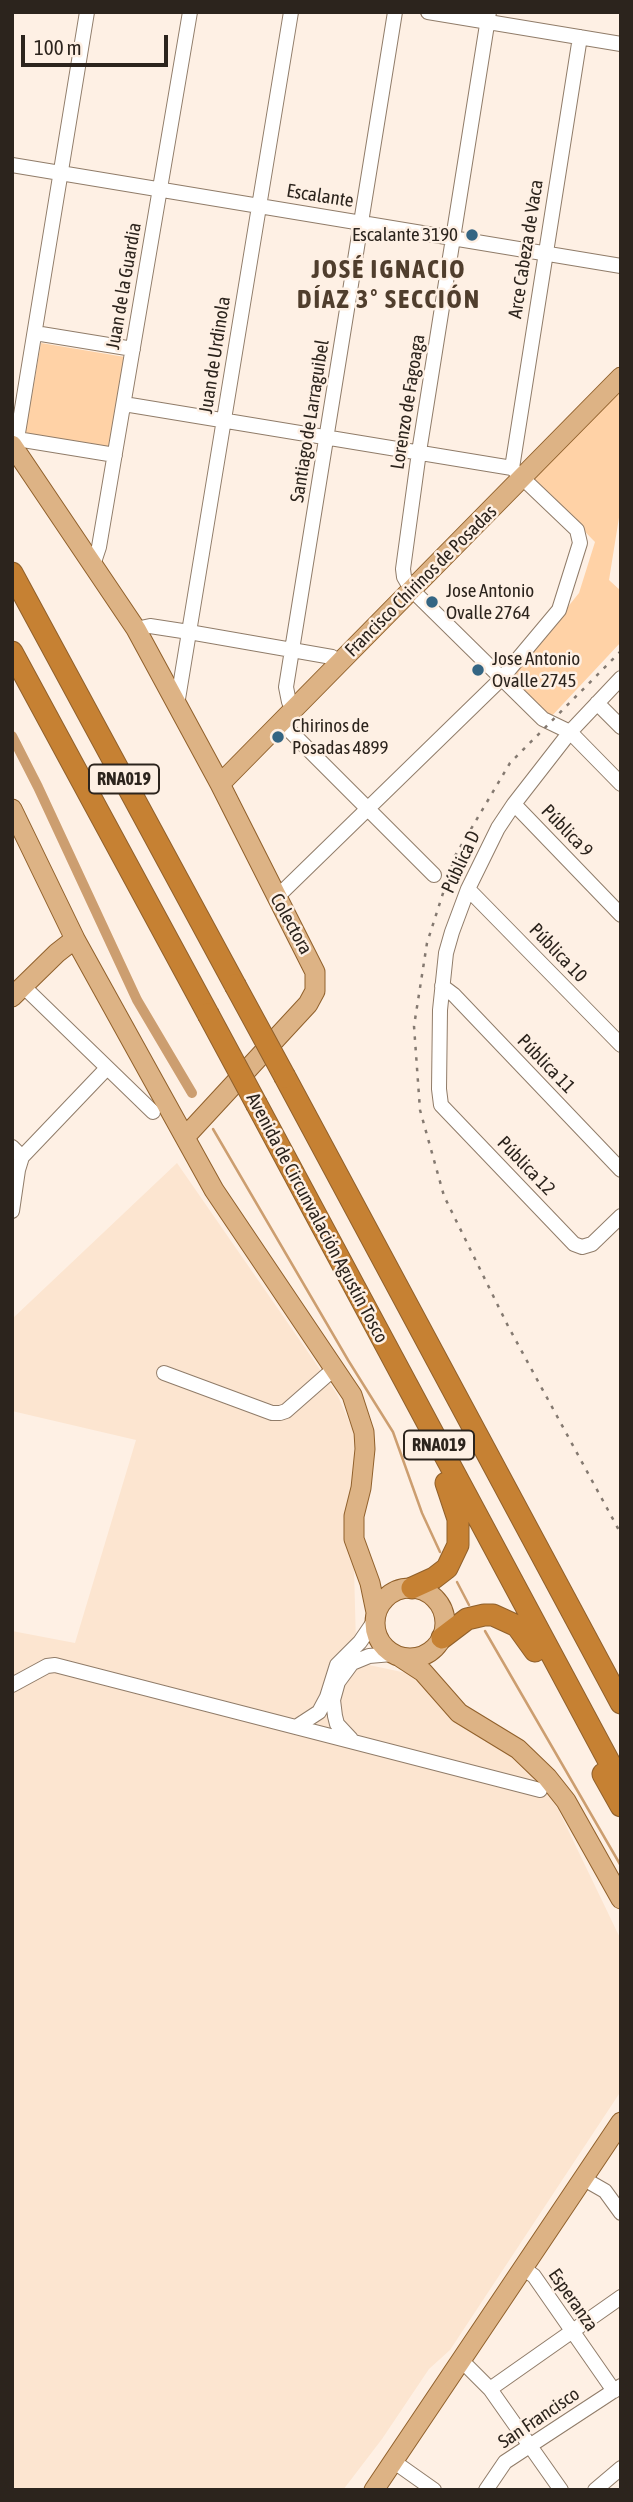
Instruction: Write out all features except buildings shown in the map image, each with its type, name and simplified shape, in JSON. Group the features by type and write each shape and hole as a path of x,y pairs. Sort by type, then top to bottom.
{"highway":[{"name":"Avenida de Circunvalación Agustín Tosco","path":"12,573 621,1703"},
{"name":"Avenida de Circunvalación Agustín Tosco","path":"12,652 621,1784"},
{"path":"378,1331 399,1393 450,1493 460,1529 458,1545 447,1569 410,1588"},
{"path":"441,1640 459,1624 484,1615 505,1619 517,1626 547,1670 621,1806"}],"main road":[{"name":"Francisco Chirinos de Posadas","path":"220,784 411,589 517,473 621,377"},
{"name":"Colectora","path":"14,442 136,629 220,784 315,972 315,991 308,1004 185,1137"},
{"path":"12,810 19,836 214,1190 352,1395 364,1432 365,1465 353,1528 360,1558 370,1583 379,1639 396,1655 423,1672 459,1713 518,1749 547,1777 566,1801 621,1899"},
{"path":"18,992 75,939"},
{"path":"360,1558 381,1576 429,1594 440,1606 445,1622 439,1669 444,1697"},
{"path":"376,1616 384,1599 390,1594 410,1588"},
{"path":"396,1655 408,1658 424,1655 441,1640"},
{"path":"374,2490 619,2128"}],"street":[{"path":"87,12 14,442 115,455"},
{"name":"Juan de la Guardia","path":"93,565 99,547 190,12"},
{"name":"Juan de Urdinola","path":"177,705 291,12"},
{"name":"Santiago de Larraguibel","path":"296,708 289,702 286,694 292,651 395,12"},
{"path":"428,12 489,17 621,44"},
{"name":"Lorenzo de Fagoaga","path":"411,589 403,569 419,452 489,17"},
{"name":"Arce Cabeza de Vaca","path":"517,473 545,252 580,37"},
{"name":"Escalante","path":"12,165 621,266"},
{"path":"34,333 133,349"},
{"path":"124,404 419,452 517,473 577,530 580,543 559,610 502,678 276,898"},
{"path":"411,589 544,719 570,732 621,784"},
{"path":"136,629 150,626 189,632 332,657 340,662"},
{"name":"Pública D","path":"441,1105 442,986 452,932 468,888 498,828 514,804 570,732 621,678"},
{"path":"597,703 621,727"},
{"path":"282,723 434,875"},
{"name":"Pública 9","path":"514,804 621,915"},
{"name":"Pública 10","path":"468,888 621,1045"},
{"name":"Pública 11","path":"442,986 454,995 621,1170"},
{"path":"18,992 107,1068 153,1112"},
{"path":"12,1211 18,1170 17,1152 107,1068"},
{"name":"Pública 12","path":"441,1105 575,1244 587,1247 621,1216"},
{"path":"164,1373 272,1413 280,1413 286,1411 335,1368"},
{"path":"296,1727 319,1712 327,1697 337,1665 360,1642 376,1616"},
{"path":"352,1740 337,1724 335,1716 333,1700 338,1682 352,1663 369,1657 396,1655"},
{"path":"12,1685 47,1666 55,1665 540,1790"},
{"path":"584,2179 605,2191 621,2213"},
{"name":"Esperanza","path":"523,2268 534,2276 571,2331 617,2389"},
{"path":"490,2389 621,2297"},
{"path":"461,2360 490,2389 561,2490"},
{"name":"San Francisco","path":"486,2490 505,2462 617,2389"},
{"path":"393,2460 434,2490"},
{"path":"595,2490 621,2468"}],"shaded area":[{"path":"41,343 125,357 109,448 25,434"},
{"path":"621,386 621,505 609,580 621,591 621,642 549,719 510,679 579,593 595,542 532,477"},
{"path":"177,1163 337,1394 359,1444 359,1472 344,1519 346,1544 354,1569 356,1644 369,1665 416,1675 446,1711 515,1759 540,1780 558,1809 621,1940 621,2091 450,2350 429,2369 382,2439 343,2490 12,2490 12,1631 75,1643 136,1440 12,1411 12,1319"}],"waterway":[{"path":"12,736 137,1000 192,1093"},
{"path":"213,1129 393,1432 422,1513 440,1552"},
{"path":"457,1582 469,1605"},
{"path":"485,1631 621,1866"}],"railway":[{"path":"621,651 510,763 455,856 427,943 414,1026 420,1110 444,1196 508,1326 621,1534"}],"place":[{"name":"Escalante 3190","path":"472,235"},
{"name":"Jose Antonio Ovalle 2764","path":"432,602"},
{"name":"Jose Antonio Ovalle 2745","path":"478,670"},
{"name":"Chirinos de Posadas 4899","path":"278,737"}],"district":[{"name":"JOSÉ IGNACIO DÍAZ 3° SECCIÓN","path":"389,285"}]}
